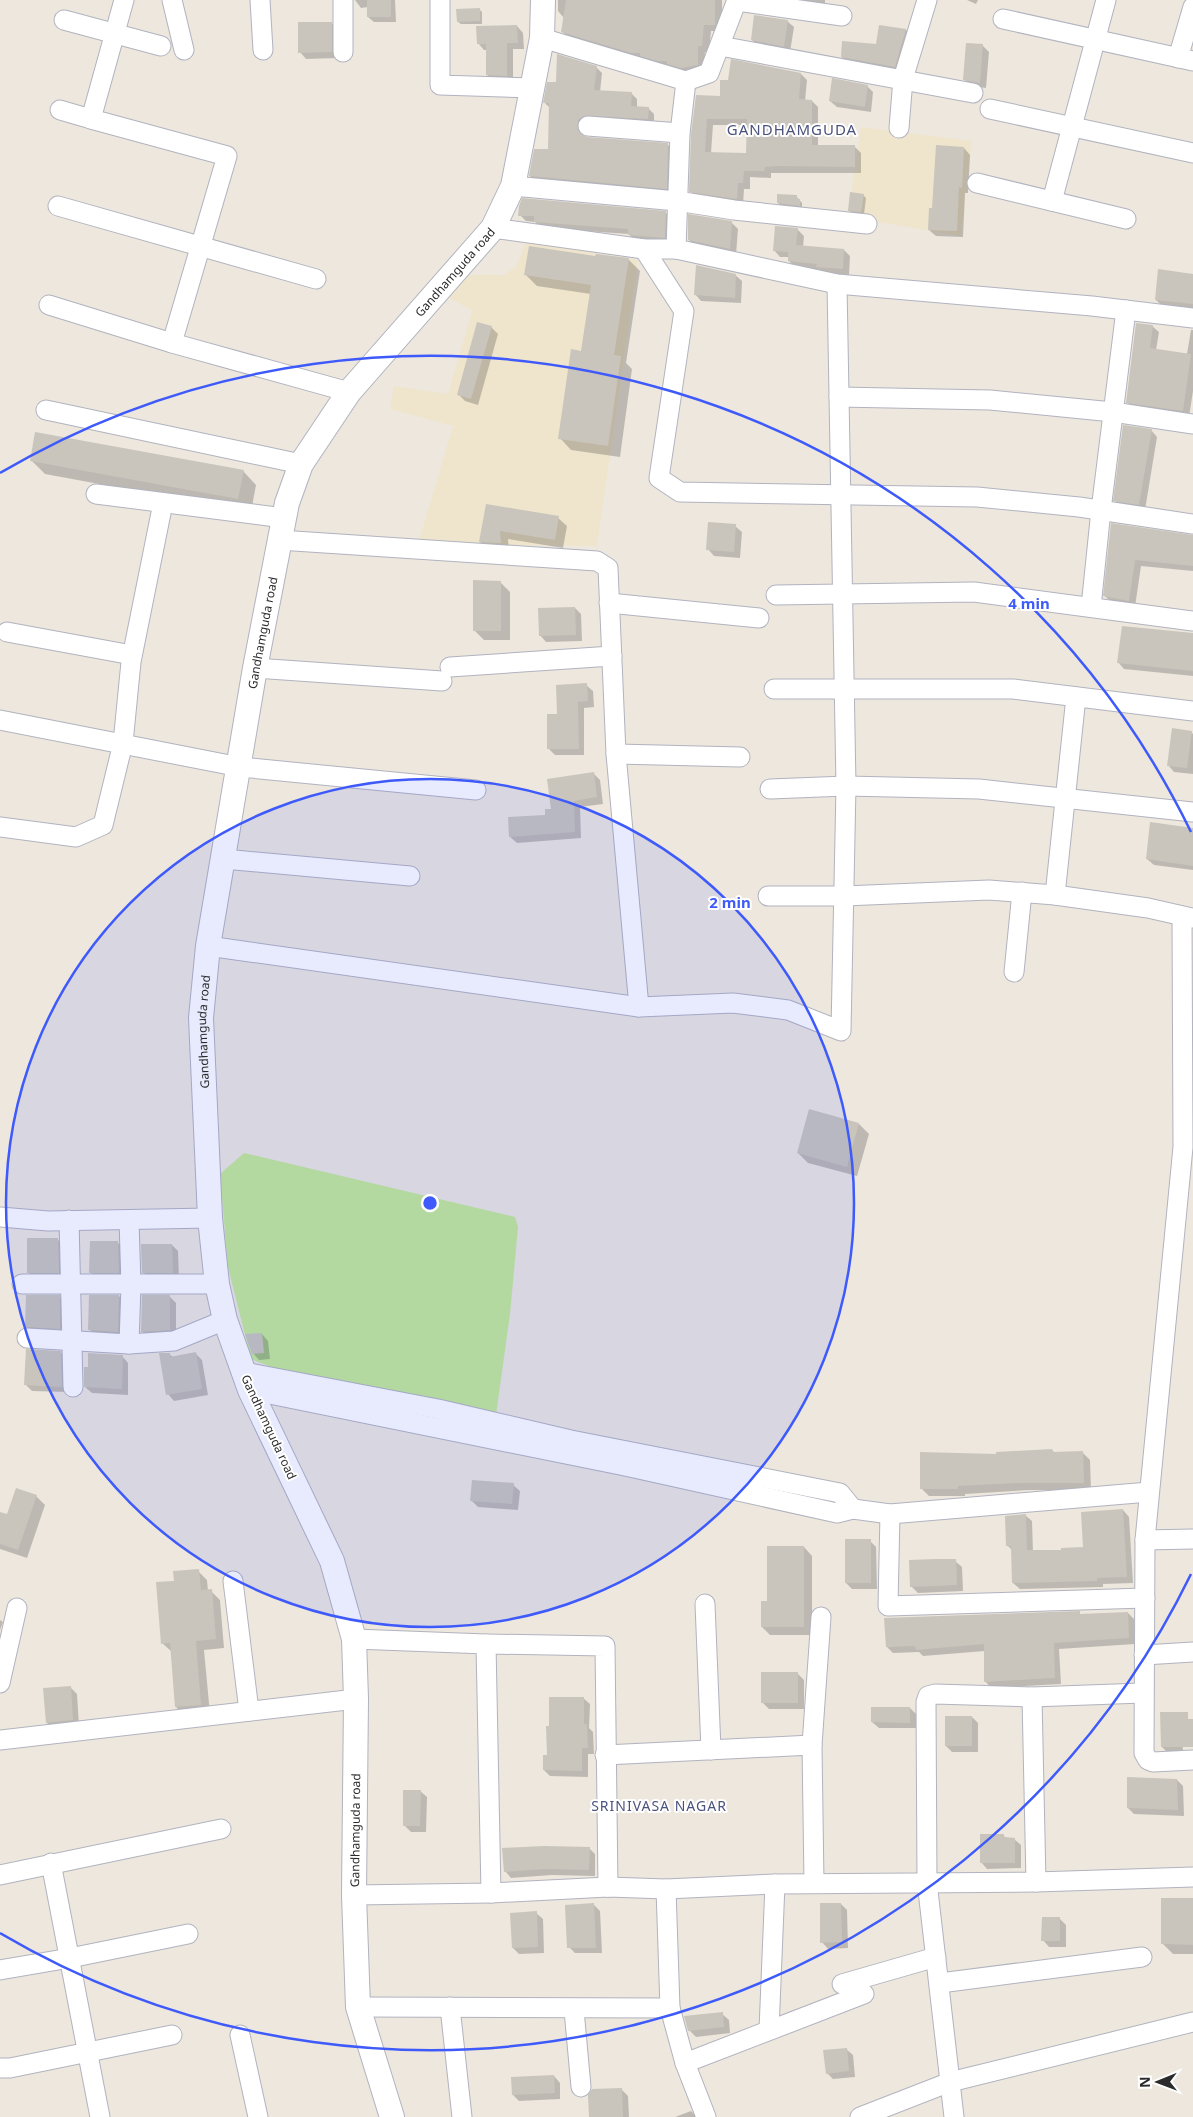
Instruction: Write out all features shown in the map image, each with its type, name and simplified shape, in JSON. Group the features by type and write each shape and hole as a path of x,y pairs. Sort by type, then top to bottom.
{"street":[{"path":"91,119 124,0"},
{"path":"172,0 184,50"},
{"path":"260,0 263,50"},
{"path":"343,0 344,52"},
{"path":"440,0 440,85 532,88"},
{"name":"Gandhamguda road","path":"392,2117 358,2007 354,1895 356,1698 354,1640 332,1561 247,1381 225,1320 217,1284 210,1218 201,1018 208,946 256,668 282,529 300,464 349,392 493,228 513,186 542,38 543,0"},
{"path":"899,128 903,78 927,0"},
{"path":"1052,201 1097,40 1106,0"},
{"path":"542,38 686,81 709,73 737,1 842,16"},
{"path":"1002,18 1185,60 1193,7"},
{"path":"64,20 161,46"},
{"path":"720,46 903,78 973,93"},
{"path":"676,249 680,133 686,81"},
{"path":"990,109 1193,153"},
{"path":"60,110 227,156 172,343"},
{"path":"588,126 680,133"},
{"path":"977,183 1126,219"},
{"path":"513,186 677,201 734,210 867,224"},
{"path":"58,206 316,279"},
{"path":"493,228 644,249 676,249 837,284 1126,310 1193,318"},
{"path":"644,249 684,311 659,478 680,492 978,496 1101,510 1193,524"},
{"path":"208,946 639,1007 732,1003 788,1010 841,1031 846,786 837,284"},
{"path":"49,305 172,343 349,392"},
{"path":"1091,607 1126,310"},
{"path":"839,397 990,400 1113,412 1193,424"},
{"path":"46,410 300,464"},
{"path":"96,494 164,503 282,529 597,560 608,568 616,754 639,1007"},
{"path":"0,827 76,837 103,825 123,743 132,655 164,503"},
{"path":"776,595 974,592 1193,621"},
{"path":"609,603 759,618"},
{"path":"8,632 132,655"},
{"path":"256,668 446,674 612,656"},
{"path":"774,689 1013,689 1193,711"},
{"path":"1055,895 1076,697"},
{"path":"0,720 240,767 476,790"},
{"path":"616,754 740,757"},
{"path":"770,789 846,786 979,789 1193,812"},
{"path":"224,860 410,876"},
{"path":"768,896 844,896 989,890 1055,895 1148,908 1188,917 1182,1147 1144,1540 1143,1693 1144,1753 1148,1760 1153,1762 1193,1760"},
{"path":"1014,972 1022,892"},
{"path":"0,1217 48,1221 210,1218"},
{"path":"69,1220 73,1387"},
{"path":"129,1220 129,1344"},
{"path":"22,1284 71,1286 217,1284"},
{"path":"28,1338 129,1344 174,1341 225,1320"},
{"path":"247,1381 438,1409 517,1436 687,1471 837,1513 853,1510 890,1514 1149,1492"},
{"path":"890,1514 888,1606 1145,1598"},
{"path":"1144,1540 1193,1539"},
{"path":"233,1581 249,1711"},
{"path":"706,1604 711,1750"},
{"path":"0,1683 18,1608"},
{"path":"814,1883 812,1745 822,1617"},
{"path":"354,1640 604,1646 608,1887"},
{"path":"486,1644 491,1893"},
{"path":"1144,1655 1193,1652"},
{"path":"954,2117 928,1882 926,1702 928,1696 935,1694 1032,1697 1143,1693"},
{"path":"1032,1697 1036,1882"},
{"path":"0,1740 356,1698"},
{"path":"605,1755 812,1745"},
{"path":"0,1874 221,1829"},
{"path":"51,1863 100,2117"},
{"path":"354,1895 491,1893 608,1887 666,1889 814,1883 1036,1882 1193,1877"},
{"path":"769,2030 774,1884"},
{"path":"666,1889 670,2008 685,2063 706,2117"},
{"path":"0,1970 188,1934"},
{"path":"842,1984 936,1957"},
{"path":"940,1983 1142,1958"},
{"path":"685,2063 864,1994"},
{"path":"358,2007 574,2010 670,2008"},
{"path":"450,2007 462,2117"},
{"path":"574,2010 581,2087"},
{"path":"860,2117 950,2082 1193,2022"},
{"path":"240,2035 253,2116"},
{"path":"0,2068 10,2068 172,2036"}],"shaded area":[{"path":"861,127 972,141 961,236 848,217"},
{"path":"526,242 638,260 597,546 418,544 453,426 390,409 394,386 448,394 472,311 448,297 470,275 504,275 516,266"}],"green space":[{"path":"244,1153 515,1217 518,1227 510,1314 496,1415 292,1375 251,1359 228,1267 220,1174"}],"building":[{"path":"367,0 391,0 391,17 367,17"},
{"path":"566,0 715,0 715,25 704,25 702,46 698,46 698,65 681,68 667,64 667,61 657,61 640,56 640,53 631,53 561,32"},
{"path":"480,8 480,21 457,22 456,9"},
{"path":"754,15 788,20 784,47 751,40"},
{"path":"298,22 332,22 332,52 298,53"},
{"path":"517,25 518,43 507,43 507,76 486,75 486,44 477,44 476,26"},
{"path":"879,25 906,29 895,67 841,57 842,41 876,44"},
{"path":"966,43 983,44 980,83 963,80"},
{"path":"557,54 597,66 594,90 632,92 631,106 649,107 648,119 584,116 578,120 578,130 587,137 668,143 667,189 529,176 534,149 548,149 549,103 543,103 547,82 556,82"},
{"path":"731,59 801,73 799,99 812,100 812,145 855,145 855,167 778,166 765,167 764,171 744,171 743,183 738,183 737,199 689,192 691,134 696,95 720,96 720,80 728,80","holes":["707,119 747,119 746,153 705,152"]},
{"path":"832,78 868,85 865,107 829,101"},
{"path":"936,145 964,147 962,188 959,187 957,231 928,230 929,208 932,208"},
{"path":"850,192 864,194 861,212 848,211"},
{"path":"777,194 797,195 797,199 800,199 800,206 777,203"},
{"path":"522,198 666,211 665,238 628,235 628,229 534,222 534,216 518,216"},
{"path":"688,214 732,221 730,249 688,240"},
{"path":"775,226 798,228 796,245 844,249 843,269 816,267 817,264 788,261 788,252 773,251"},
{"path":"529,246 595,256 596,254 629,258 614,355 621,356 608,446 558,439 571,349 581,351 591,285 524,275"},
{"path":"696,265 736,274 735,298 694,295"},
{"path":"1158,269 1193,274 1193,304 1155,300"},
{"path":"477,322 492,326 471,399 457,395"},
{"path":"1136,323 1153,325 1150,348 1191,354 1183,411 1126,403"},
{"path":"1123,425 1152,429 1139,505 1113,501"},
{"path":"35,432 244,470 238,499 30,461"},
{"path":"486,504 559,516 555,540 500,531 501,543 479,542"},
{"path":"708,522 736,524 734,552 706,550"},
{"path":"1111,523 1193,535 1193,566 1135,560 1129,601 1103,596"},
{"path":"473,580 501,581 501,631 473,631"},
{"path":"575,607 576,635 539,636 538,608"},
{"path":"1122,626 1193,633 1193,671 1117,663"},
{"path":"587,683 588,701 578,702 579,749 547,749 547,714 557,714 556,685"},
{"path":"1172,728 1192,731 1187,768 1167,766"},
{"path":"594,772 597,797 574,801 575,832 509,837 508,817 545,815 545,809 551,809 547,779"},
{"path":"1150,822 1193,828 1193,866 1146,859"},
{"path":"809,1109 859,1123 847,1167 797,1153"},
{"path":"27,1238 58,1238 59,1273 27,1273"},
{"path":"90,1241 118,1241 119,1273 89,1273"},
{"path":"141,1244 172,1244 173,1273 142,1273"},
{"path":"26,1295 60,1295 60,1329 25,1327"},
{"path":"89,1295 119,1295 118,1332 88,1330"},
{"path":"142,1295 170,1295 170,1330 141,1332"},
{"path":"262,1333 264,1353 252,1354 245,1334"},
{"path":"26,1349 61,1351 62,1387 24,1385"},
{"path":"196,1352 202,1389 166,1395 159,1353 170,1353 170,1357"},
{"path":"88,1353 123,1355 122,1389 84,1387 84,1367 88,1367"},
{"path":"1052,1449 1053,1452 1083,1451 1084,1483 1020,1483 958,1486 958,1489 920,1489 920,1452 996,1454 996,1452"},
{"path":"472,1480 514,1483 512,1504 470,1501"},
{"path":"16,1488 37,1495 18,1550 0,1544 0,1512 7,1514"},
{"path":"1123,1509 1127,1577 1097,1578 1097,1581 1012,1583 1011,1546 1006,1546 1005,1516 1026,1514 1027,1550 1061,1550 1061,1548 1083,1547 1081,1512"},
{"path":"845,1539 871,1539 871,1583 845,1583"},
{"path":"767,1546 804,1546 804,1627 761,1627 761,1601 767,1601"},
{"path":"956,1559 957,1585 910,1587 909,1560"},
{"path":"199,1569 201,1590 212,1589 216,1639 196,1641 201,1705 175,1707 170,1643 161,1644 156,1582 174,1581 173,1571"},
{"path":"1080,1611 1080,1614 1128,1612 1129,1638 1054,1643 1055,1678 984,1682 984,1644 916,1650 915,1646 886,1647 884,1618"},
{"path":"761,1672 798,1672 798,1703 761,1703"},
{"path":"71,1686 73,1720 46,1723 43,1688"},
{"path":"549,1697 584,1697 584,1724 587,1724 588,1748 582,1748 582,1771 543,1770 543,1755 547,1755 546,1726 549,1726"},
{"path":"871,1707 910,1707 910,1723 871,1722"},
{"path":"1160,1712 1188,1712 1188,1719 1193,1719 1193,1747 1161,1747"},
{"path":"945,1716 972,1716 972,1746 945,1746"},
{"path":"1127,1777 1177,1779 1178,1810 1127,1808"},
{"path":"403,1790 421,1790 420,1826 403,1826"},
{"path":"980,1834 1004,1834 1004,1837 1015,1838 1015,1863 980,1863"},
{"path":"544,1846 590,1847 589,1870 545,1869 504,1872 502,1848"},
{"path":"1161,1898 1193,1898 1193,1945 1161,1944"},
{"path":"594,1903 596,1948 567,1948 565,1905"},
{"path":"820,1903 841,1903 842,1942 820,1943"},
{"path":"537,1911 538,1947 512,1948 510,1913"},
{"path":"1042,1917 1060,1917 1060,1941 1041,1941"},
{"path":"723,2012 724,2027 688,2031 684,2016"},
{"path":"847,2048 849,2071 826,2074 823,2050"},
{"path":"554,2075 555,2093 512,2095 511,2077"},
{"path":"622,2088 623,2117 589,2117 588,2095 592,2089"}],"district":[{"name":"GANDHAMGUDA","path":"792,129"},
{"name":"SRINIVASA NAGAR","path":"659,1805"}]}
